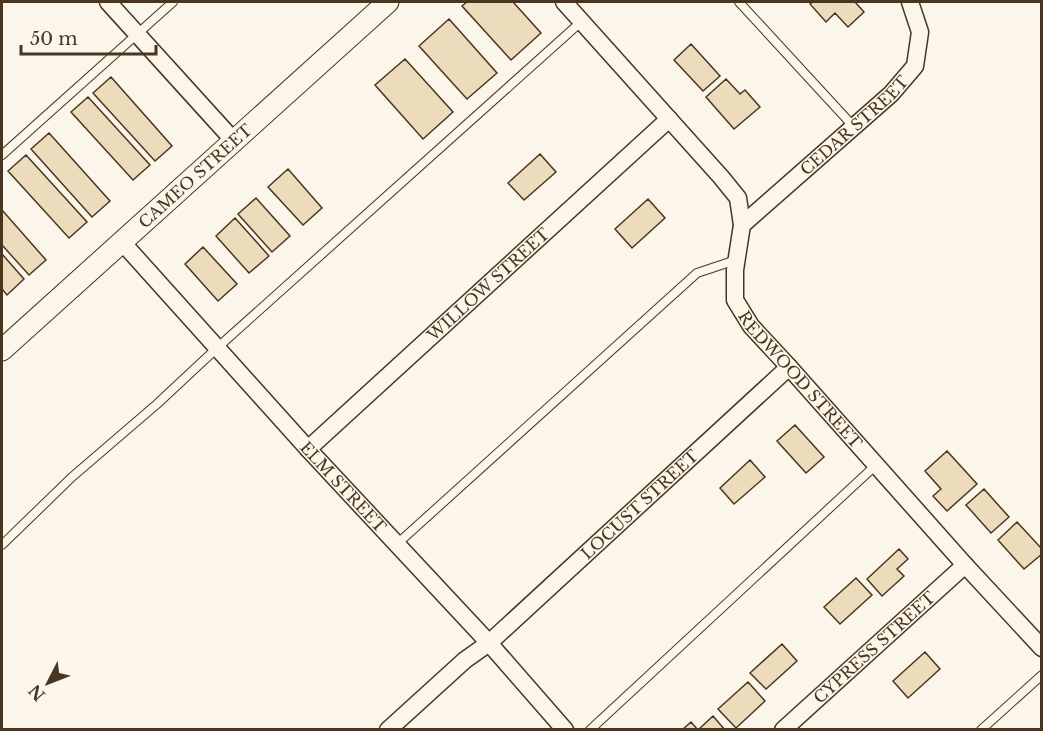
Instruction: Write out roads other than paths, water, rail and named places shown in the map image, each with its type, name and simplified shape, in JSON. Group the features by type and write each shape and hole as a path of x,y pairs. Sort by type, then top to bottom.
{"street":[{"path":"108,2 234,141"},
{"name":"CAMEO STREET","path":"2,350 388,2"},
{"name":"REDWOOD STREET","path":"564,2 738,198 742,225 735,270 735,300 751,326 1041,648"},
{"name":"CEDAR STREET","path":"742,225 891,94 915,66 920,32 910,2"},
{"name":"WILLOW STREET","path":"308,448 669,119"},
{"name":"ELM STREET","path":"122,242 565,729"},
{"name":"LOCUST STREET","path":"388,729 465,660 489,643 789,367"},
{"name":"CYPRESS STREET","path":"783,729 965,565"}],"lane":[{"path":"2,155 173,2"},
{"path":"739,2 854,127"},
{"path":"2,545 72,477 157,404 582,21"},
{"path":"397,544 697,273 737,259"},
{"path":"590,729 876,465"},
{"path":"981,729 1041,675"}]}
